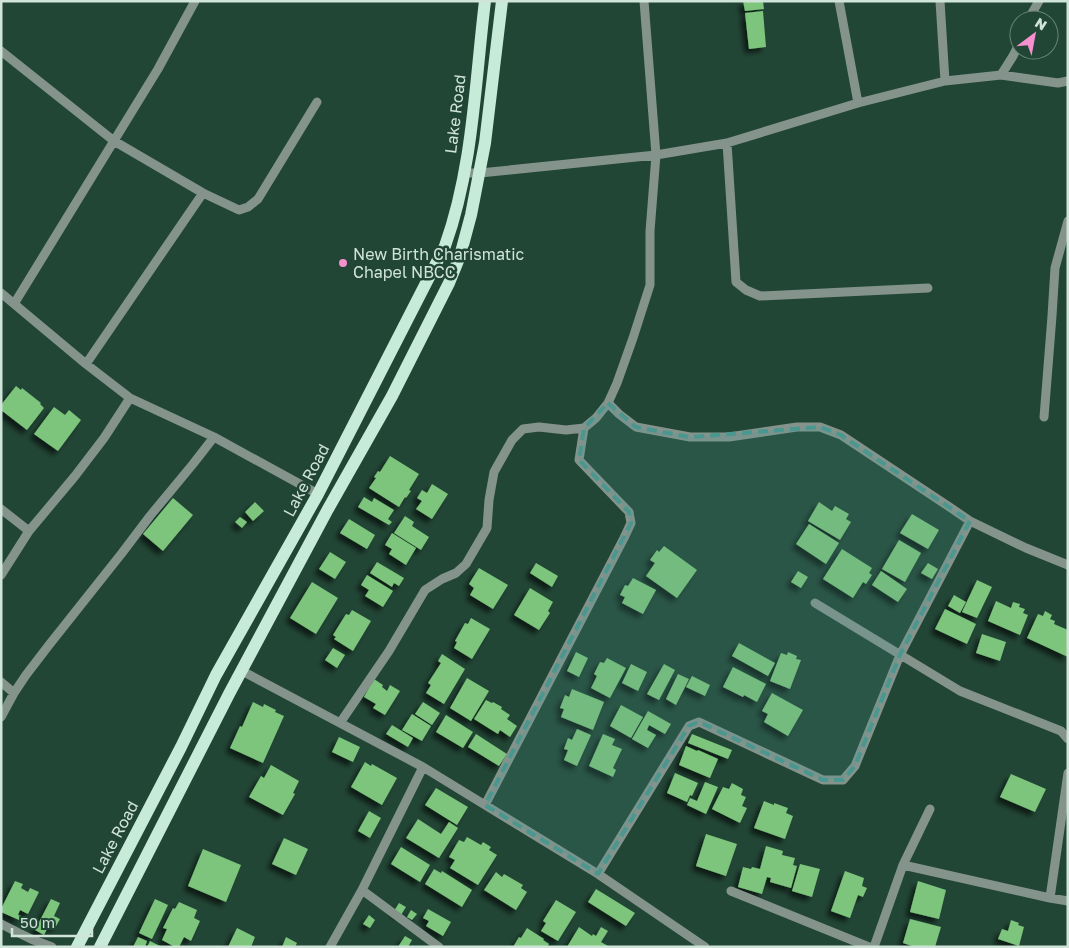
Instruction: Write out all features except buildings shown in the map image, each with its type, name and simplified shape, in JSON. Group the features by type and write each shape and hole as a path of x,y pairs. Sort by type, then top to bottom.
{"main road":[{"name":"Lake Road","path":"77,947 181,747 216,675 318,494 445,246 452,225 471,128 485,1"},
{"name":"Lake Road","path":"100,947 229,694 328,509 392,396 449,283 460,256 480,173 489,118 502,1"}],"street":[{"path":"14,304 158,69 195,1"},
{"path":"340,723 389,651 425,590 466,564 487,528 494,472 512,440 523,429 539,427 566,430 584,428 596,418 608,403 617,383 650,285 650,231 656,155 644,1"},
{"path":"839,1 858,103"},
{"path":"940,1 945,81"},
{"path":"1,51 114,141 203,193 239,210 248,207 258,199 317,102"},
{"path":"1001,75 1010,60"},
{"path":"463,173 480,173 656,155 727,143 858,103 945,81 1001,75 1058,83 1068,81"},
{"path":"727,143 736,282 746,290 760,296 928,288"},
{"path":"86,364 203,193"},
{"path":"1044,417 1055,268 1068,221"},
{"path":"1,293 130,398 214,437 318,494"},
{"path":"1,575 29,531 104,438 130,398"},
{"path":"608,403 636,427 690,437 729,437 797,428 820,427 841,435 970,522 1068,566"},
{"path":"485,805 631,523 629,512 579,460 584,428"},
{"path":"1,717 26,675 214,437"},
{"path":"1,509 29,531"},
{"path":"598,874 689,726 699,722 823,780 843,780 855,766 900,655 970,522"},
{"path":"815,604 960,691 1061,731 1068,739"},
{"path":"242,671 423,767 598,874 705,947"},
{"path":"1,682 14,693"},
{"path":"330,947 362,890 423,767"},
{"path":"1050,898 1068,773"},
{"path":"874,947 903,865 930,809"},
{"path":"903,865 1068,901"},
{"path":"362,890 439,947"},
{"path":"731,891 869,947"},
{"path":"1,924 52,947"},
{"path":"687,947 693,939"}],"highlighted area":[{"path":"608,403 636,427 690,437 820,427 841,435 970,521 900,655 855,766 843,780 823,780 699,722 689,726 598,874 485,805 631,523 629,512 579,460 584,428"}],"place":[{"name":"New Birth Charismatic Chapel NBCC","path":"343,263"}]}
